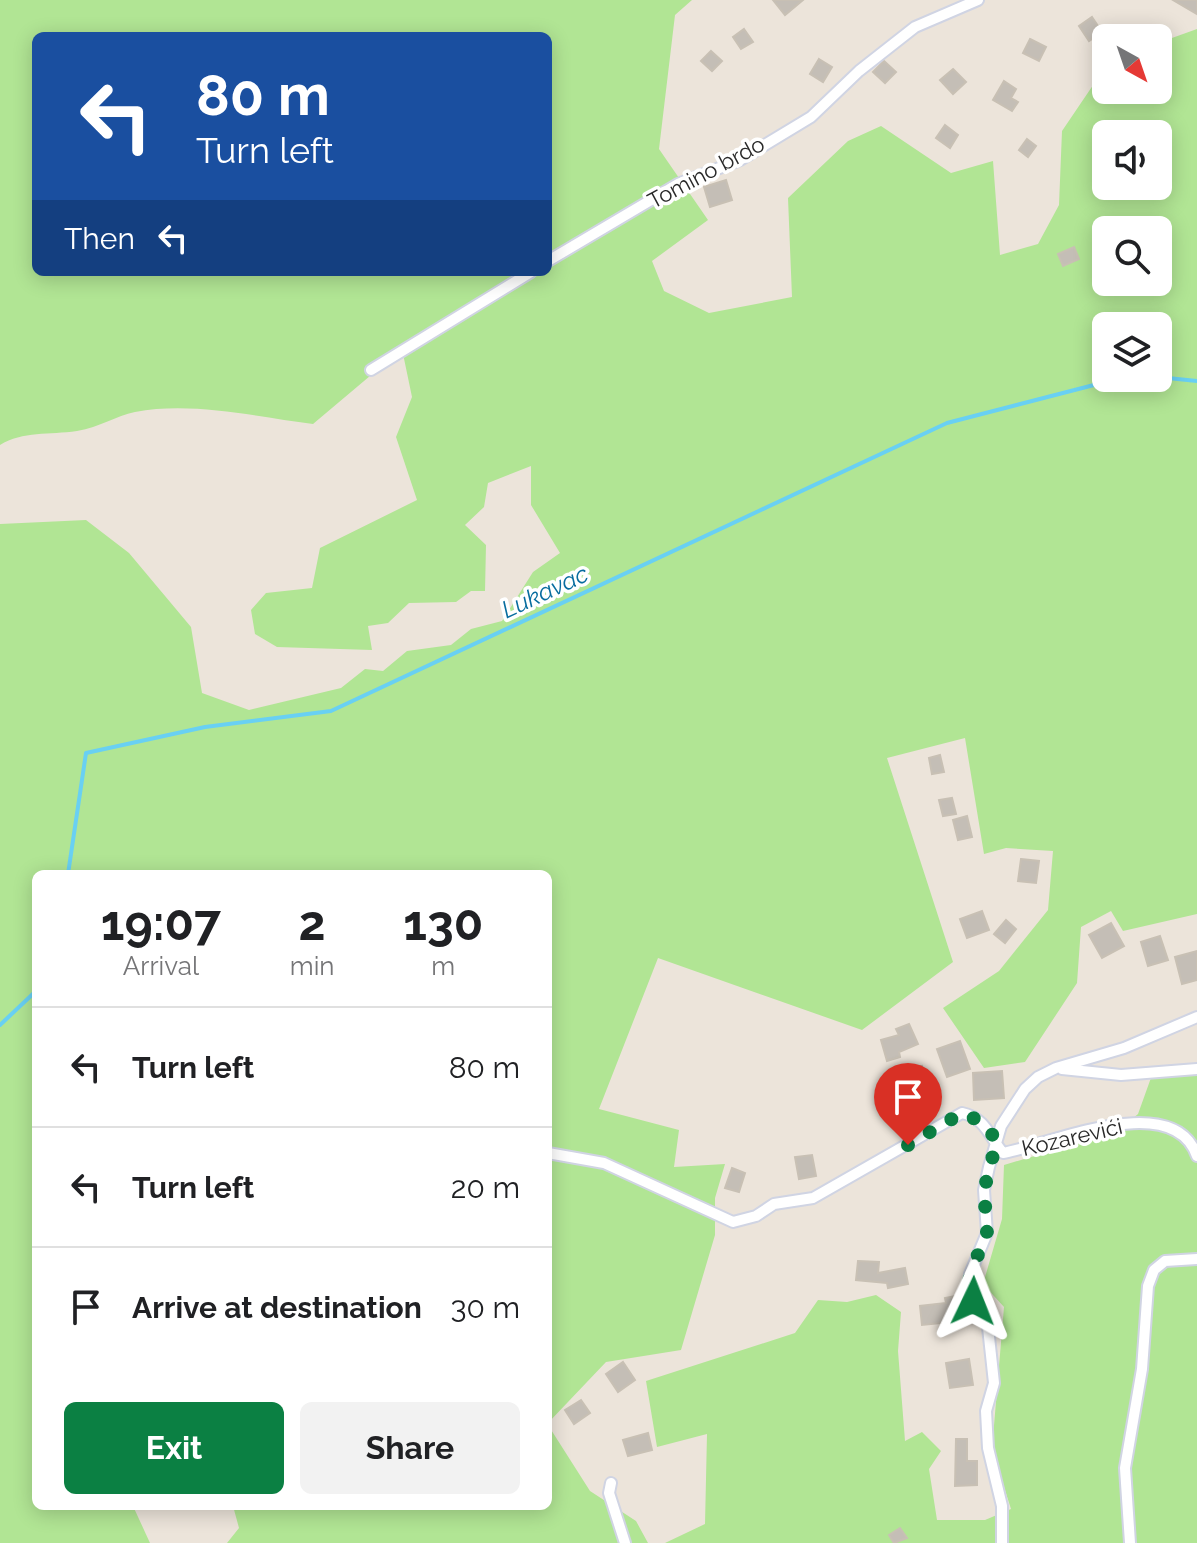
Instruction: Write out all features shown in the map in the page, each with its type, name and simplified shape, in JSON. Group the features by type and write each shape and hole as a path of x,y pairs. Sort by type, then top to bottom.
{"street":[{"name":"Tomino brdo","path":"552,259 678,184 740,160 811,117 859,71 915,27 961,4 978,0"},
{"path":"371,370 524,276"},
{"name":"Kozarevići","path":"1197,1017 1124,1048 1056,1068 1038,1077 1025,1089 1001,1126 997,1140 1003,1153 1056,1137 1150,1121 1182,1136 1197,1156"},
{"path":"1056,1068 1121,1075 1197,1069"},
{"path":"552,1154 604,1163 733,1222 756,1216 774,1204 813,1198 953,1116 970,1115 997,1140 984,1190 987,1233 970,1274 968,1293 986,1309 994,1383 986,1411 988,1448 1002,1506 1002,1543"},
{"path":"1130,1543 1125,1468 1142,1369 1148,1286 1154,1270 1165,1261 1197,1259"},
{"path":"611,1483 609,1493 625,1543"}],"green space":[{"path":"0,0 692,0 675,15 659,149 708,220 652,261 664,291 709,313 792,297 788,198 848,141 881,126 951,173 993,161 1000,255 1038,244 1059,205 1062,131 1092,87 1092,104 1172,104 1172,38 1197,29 1197,914 1123,931 1111,911 1081,927 1077,983 1025,1062 984,1068 943,1008 999,971 1048,910 1053,851 1006,848 984,854 965,738 887,758 953,962 862,1030 658,958 599,1109 679,1130 674,1167 725,1164 715,1198 715,1235 681,1350 606,1362 552,1419 552,870 32,870 32,1510 135,1510 150,1543 0,1543 0,524 86,520 129,553 191,627 202,693 249,710 341,688 365,669 383,671 407,651 451,645 471,629 502,621 533,572 560,553 531,505 531,466 488,483 484,507 465,525 486,545 485,591 471,591 456,602 409,603 388,623 368,626 372,650 277,647 255,634 251,610 266,593 312,588 320,548 417,500 396,437 412,397 402,349 313,424 179,408 135,412 85,429 27,435 0,445"},
{"path":"1197,1072 1197,1543 665,1543 705,1524 707,1434 657,1447 646,1381 795,1333 818,1300 847,1302 876,1295 901,1312 898,1351 905,1441 922,1432 941,1451 929,1469 937,1520 985,1520 1011,1509 992,1449 1004,1307 983,1284 1002,1219 1004,1165 1118,1131 1138,1114 1152,1075"},
{"path":"552,1431 590,1491 636,1521 648,1543 227,1543 239,1528 234,1510 552,1510"}],"building":[{"path":"773,0 803,0 785,15"},
{"path":"1173,0 1197,0 1197,14"},
{"path":"1092,17 1097,24 1092,24 1092,39 1089,41 1079,26"},
{"path":"744,29 753,42 741,49 733,37"},
{"path":"1030,39 1046,47 1039,61 1023,53"},
{"path":"711,51 722,61 712,71 701,61"},
{"path":"819,59 832,67 823,82 810,74"},
{"path":"884,61 896,72 885,83 873,72"},
{"path":"953,69 966,82 953,94 940,80"},
{"path":"1004,81 1016,89 1011,98 1018,102 1012,111 993,100"},
{"path":"945,125 958,135 950,148 936,138"},
{"path":"1027,139 1036,146 1028,157 1019,150"},
{"path":"726,180 732,200 710,207 704,187"},
{"path":"1074,247 1079,259 1063,266 1058,254"},
{"path":"940,755 944,772 932,774 929,758"},
{"path":"952,798 956,814 943,816 939,800"},
{"path":"967,816 972,837 958,840 953,820"},
{"path":"1021,859 1039,861 1036,883 1018,881"},
{"path":"982,911 989,930 967,938 960,919"},
{"path":"1006,920 1016,929 1005,943 994,934"},
{"path":"1111,923 1124,946 1102,958 1089,935"},
{"path":"1160,936 1168,960 1148,966 1141,942"},
{"path":"1197,951 1197,980 1182,984 1175,957"},
{"path":"909,1024 918,1044 899,1052 900,1057 887,1061 881,1040 899,1035 896,1029"},
{"path":"960,1041 970,1069 947,1077 937,1049"},
{"path":"922,1066 926,1089 901,1094 897,1071"},
{"path":"1002,1071 1004,1098 974,1100 973,1073"},
{"path":"812,1155 816,1176 799,1179 795,1157"},
{"path":"732,1168 745,1173 739,1192 725,1188"},
{"path":"858,1261 879,1262 878,1273 905,1268 908,1284 888,1288 887,1283 856,1280"},
{"path":"960,1295 967,1303 970,1320 922,1325 920,1306 946,1303 945,1298"},
{"path":"969,1359 973,1385 950,1388 946,1363"},
{"path":"623,1362 635,1380 618,1392 606,1374"},
{"path":"581,1400 590,1413 574,1424 565,1410"},
{"path":"648,1433 652,1450 628,1456 623,1440"},
{"path":"956,1439 967,1439 967,1461 977,1461 977,1485 955,1486"},
{"path":"900,1528 907,1538 894,1543 889,1535"}],"waterway":[{"name":"Lukavac","path":"1172,378 1197,381"},
{"name":"Lukavac","path":"69,870 86,753 205,727 331,711 947,423 1092,386"},
{"name":"Lukavac","path":"0,1025 32,995"}],"route":[{"path":"908,1145 962,1113 980,1121 997,1140 984,1190 987,1233 970,1274 968,1293 973,1301"}]}
